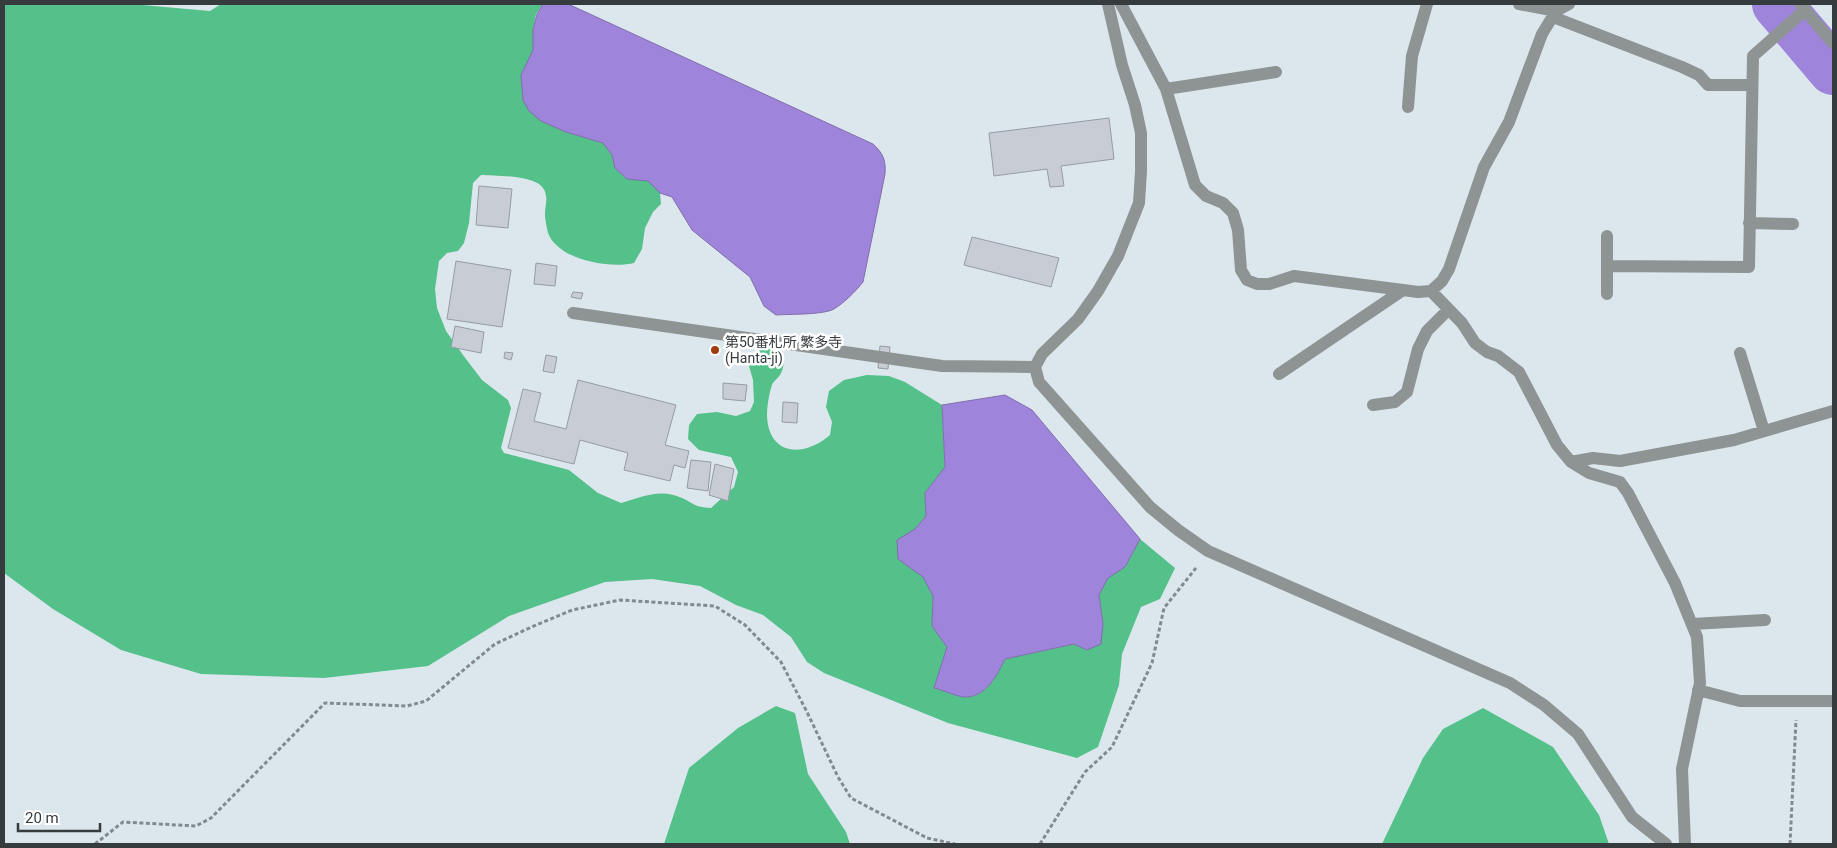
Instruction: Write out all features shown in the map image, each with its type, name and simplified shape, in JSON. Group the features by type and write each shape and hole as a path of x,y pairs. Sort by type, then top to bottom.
{"street":[{"path":"1108,4 1141,133 1139,202 1118,256 1098,291 1078,320 1042,354 1036,367 1039,382 1150,507 1208,551 1510,684 1544,705 1578,734 1632,817 1666,844"},
{"path":"1121,4 1166,89 1195,185 1206,196 1223,203 1234,213 1238,230 1241,270 1247,280 1257,284 1269,284 1294,276 1418,292 1431,291 1442,281 1484,167 1509,122 1542,34 1555,14 1569,4"},
{"path":"1408,107 1412,56 1427,4"},
{"path":"1519,4 1555,14 1682,67 1699,76 1708,85 1752,85"},
{"path":"1607,266 1749,266 1752,56 1801,10 1833,43"},
{"path":"1166,89 1276,72"},
{"path":"1749,223 1793,224"},
{"path":"1607,236 1607,294"},
{"path":"1280,374 1403,290"},
{"path":"1431,291 1462,323 1475,343 1487,352 1498,356 1519,372 1557,445 1571,462 1589,473 1620,482 1628,493 1675,583 1697,637 1700,683 1682,769 1685,844"},
{"path":"1373,405 1395,402 1407,392 1418,349 1428,331 1448,310"},
{"path":"574,313 942,366 1036,367"},
{"path":"1740,353 1764,431"},
{"path":"1571,462 1593,458 1620,461 1734,440 1833,411"},
{"path":"1692,624 1766,620"},
{"path":"1698,690 1740,700 1833,701"}],"path":[{"path":"1040,844 1085,772 1112,747 1152,663 1164,608 1208,551"},
{"path":"95,844 123,822 196,826 211,818 324,703 407,706 426,700 495,644 572,610 620,600 715,606 745,625 781,662 808,712 838,777 851,798 927,838 955,844"},
{"path":"1790,844 1797,702"}],"green space":[{"path":"4,4 131,4 210,11 221,4 543,4 536,14 533,30 533,50 521,75 566,132 603,143 612,155 615,168 627,179 648,181 660,193 661,204 653,212 645,228 642,249 634,263 612,265 573,256 562,250 554,242 548,233 545,214 546,195 543,188 538,184 523,178 481,175 473,183 469,223 464,243 458,251 447,253 439,261 435,289 437,308 446,331 482,380 508,400 511,408 501,448 504,453 569,470 598,493 621,503 651,494 666,494 682,498 698,506 711,508 734,487 738,472 731,457 699,450 688,439 689,425 697,414 717,412 736,416 750,411 754,402 753,380 749,366 752,356 762,348 777,350 784,362 782,372 771,388 767,416 769,429 774,439 781,446 790,449 810,447 830,435 832,422 826,407 829,391 844,380 867,375 889,376 905,382 942,405 945,467 925,493 926,516 915,529 898,559 923,576 933,596 932,626 947,647 935,688 965,697 972,696 985,690 1005,659 1074,644 1087,650 1103,624 1099,595 1108,578 1125,567 1140,539 1175,568 1160,599 1141,607 1122,654 1119,685 1098,747 1077,758 948,723 824,673 807,662 791,637 763,615 736,605 700,586 652,579 605,582 509,616 428,666 324,678 201,674 121,650 53,609 4,573"},
{"path":"776,706 795,713 808,774 846,832 850,844 664,844 689,768 738,728"},
{"path":"1483,708 1553,747 1599,815 1609,844 1382,844 1423,758 1443,729"}],"shaded area":[{"path":"543,4 568,4 873,144 883,157 885,174 863,282 850,297 829,311 776,315 764,306 750,277 692,230 672,197 660,193 648,181 627,179 615,168 612,155 603,143 566,132 541,121 529,111 523,100 521,75 533,50 533,30 537,14"},
{"path":"1005,395 1032,410 1140,539 1125,567 1108,578 1099,595 1103,624 1101,644 1087,650 1074,644 1005,659 985,690 979,694 964,697 934,688 947,647 932,626 933,596 923,577 898,559 897,540 915,529 926,516 925,493 945,467 942,405"}],"building":[{"path":"1109,118 1114,159 1061,166 1064,186 1050,187 1047,169 994,176 989,133"},
{"path":"479,186 512,189 508,228 476,225"},
{"path":"972,237 1059,258 1051,287 964,265"},
{"path":"456,261 511,270 502,327 447,319"},
{"path":"536,263 557,266 555,286 534,284"},
{"path":"573,292 583,293 581,299 571,297"},
{"path":"455,326 484,332 481,353 451,347"},
{"path":"880,346 890,347 888,369 878,368"},
{"path":"505,352 513,353 511,360 504,358"},
{"path":"546,355 557,357 554,373 543,371"},
{"path":"578,380 676,405 665,445 689,451 685,468 674,465 670,481 624,470 628,453 580,440 574,464 508,448 523,389 541,393 534,421 566,429"},
{"path":"723,383 747,385 745,401 723,399"},
{"path":"783,402 798,403 797,423 782,422"},
{"path":"691,460 711,462 708,491 687,488"},
{"path":"715,464 734,469 728,501 709,495"}],"waterway":[{"path":"1777,4 1833,70"}],"place":[{"name":"第50番札所 繁多寺 (Hanta-ji)","path":"715,350"}]}
